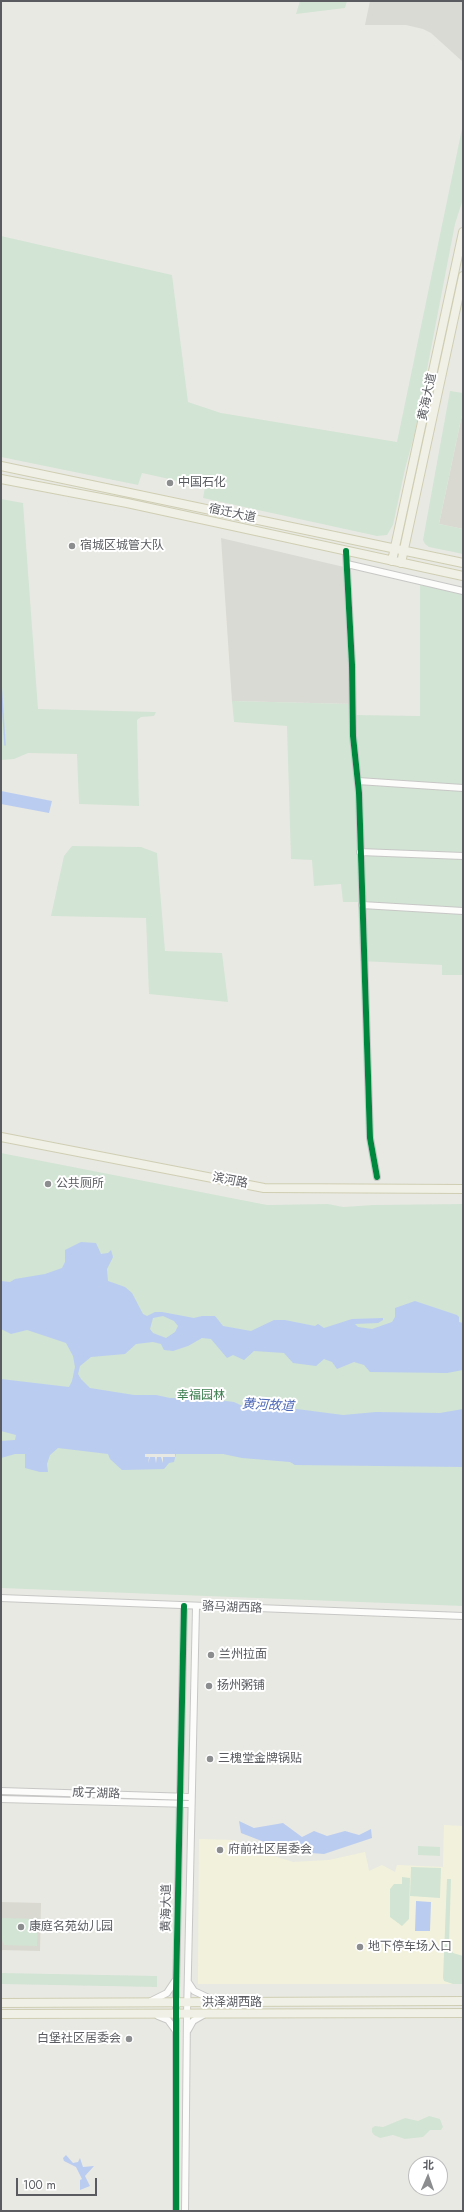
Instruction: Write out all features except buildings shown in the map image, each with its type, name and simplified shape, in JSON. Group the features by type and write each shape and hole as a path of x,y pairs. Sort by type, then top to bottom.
{"main road":[{"name":"黄海大道","path":"392,561 463,232"},
{"name":"黄海大道","path":"401,563 463,276"},
{"name":"宿迁大道","path":"1,466 463,563"},
{"name":"宿迁大道","path":"1,479 463,576"},
{"name":"滨河路","path":"1,1137 264,1188 463,1189"},
{"name":"洪泽湖西路","path":"1,2003 463,2001"},
{"path":"134,2014 139,2011 139,2006 135,2003"},
{"path":"223,2003 223,2009 226,2014"},
{"name":"洪泽湖西路","path":"1,2014 463,2013"}],"street":[{"path":"346,551 352,665 353,736 358,781 362,905 365,944 370,1138 377,1177"},
{"path":"347,564 463,591"},
{"path":"358,781 463,788"},
{"path":"360,852 463,856"},
{"path":"362,905 463,911"},
{"name":"骆马湖西路","path":"1,1598 463,1616"},
{"name":"黄海大道","path":"176,2211 177,1978 184,1606"},
{"name":"黄海大道","path":"185,2211 187,2003 196,1606"},
{"name":"成子湖路","path":"1,1791 191,1797"},
{"name":"成子湖路","path":"1,1799 191,1804"},
{"path":"147,2003 167,1993 177,1978"},
{"path":"188,1980 194,1991 223,2003"},
{"path":"155,2014 168,2020 177,2034"},
{"path":"187,2034 191,2023 204,2014"}],"shaded area":[{"path":"370,1 461,1 463,3 463,62 431,33 423,29 406,25 365,25"},
{"path":"463,410 463,529 439,524"},
{"path":"221,538 344,567 350,704 232,701"},
{"path":"444,1825 463,1826 463,1984 198,1984 199,1839 235,1840 261,1852 293,1862 329,1860 365,1852 369,1871 382,1865 395,1872 397,1865 443,1867"},
{"name":"康庭名苑幼儿园","path":"1,1902 41,1903 40,1951 1,1950"}],"green space":[{"path":"300,1 347,1 345,8 296,14"},
{"path":"463,124 463,199 455,224 415,432 405,469 393,525 387,535 377,536 203,498 205,487 142,473 138,485 1,457 1,236 172,275 188,402 221,413 397,442"},
{"path":"450,391 463,393 463,410 439,524 463,529 463,554 429,547 423,540"},
{"path":"1,499 23,503 38,709 156,712 154,716 141,717 137,720 139,806 79,804 77,754 28,753 14,759 1,760"},
{"path":"420,585 463,593 463,975 442,975 442,965 360,961 358,902 343,902 341,884 314,886 312,860 291,859 287,726 234,722 232,701 350,704 356,715 420,716"},
{"path":"72,846 141,847 157,853 165,951 222,953 228,1002 149,994 146,918 51,916 64,856"},
{"name":"幸福园林","path":"1,1153 267,1205 328,1204 343,1207 373,1205 463,1204 463,1606 1,1588"},
{"path":"418,1846 440,1847 440,1856 418,1855"},
{"path":"411,1867 441,1868 440,1898 410,1896"},
{"path":"402,1877 410,1878 409,1919 402,1926 390,1917 390,1889 394,1884 402,1884"},
{"path":"447,1879 451,1879 449,1945 453,1953 463,1956 463,1984 453,1984 444,1981 443,1978"},
{"path":"1,1918 38,1919 37,1946 4,1945 1,1937"},
{"path":"1,1973 157,1976 157,1987 1,1984"},
{"path":"429,2116 440,2119 443,2127 441,2130 430,2130 423,2137 405,2139 393,2135 380,2138 372,2132 372,2128 375,2126 383,2127 405,2118 418,2121"}],"water":[{"path":"1,791 52,801 49,813 1,804"},
{"name":"黄河故道","path":"81,1242 96,1243 101,1254 108,1253 111,1250 113,1257 107,1269 108,1281 125,1287 132,1293 143,1314 147,1316 155,1312 162,1312 194,1318 202,1316 215,1316 223,1326 251,1331 274,1320 285,1320 315,1326 318,1324 324,1328 352,1319 383,1318 383,1320 378,1323 355,1324 358,1327 372,1329 392,1322 395,1317 395,1308 415,1301 457,1315 459,1317 459,1322 463,1323 463,1370 447,1373 370,1372 364,1365 354,1362 337,1369 332,1362 324,1359 316,1366 293,1363 284,1353 254,1351 244,1360 233,1355 227,1358 211,1339 202,1338 188,1346 173,1351 164,1350 161,1344 153,1342 136,1344 125,1354 91,1357 80,1366 78,1374 90,1388 134,1395 156,1395 170,1398 209,1399 234,1402 247,1408 263,1407 279,1403 289,1408 343,1415 376,1412 440,1413 463,1409 463,1467 295,1465 290,1462 242,1458 223,1454 176,1454 174,1462 169,1463 164,1469 122,1470 110,1459 108,1454 58,1448 50,1455 47,1464 48,1472 40,1472 25,1468 25,1454 15,1454 1,1458 1,1441 15,1440 16,1435 1,1431 1,1379 69,1387 75,1367 73,1356 66,1343 27,1330 11,1334 1,1329 1,1281 10,1282 15,1279 45,1274 62,1268 65,1262 65,1250","holes":["163,1316 174,1321 178,1326 175,1332 166,1338 153,1333 150,1329 153,1318"]},
{"path":"239,1821 254,1828 283,1823 302,1837 314,1831 327,1836 345,1831 359,1835 371,1829 372,1838 324,1854 298,1852 285,1850 241,1833"},
{"path":"416,1901 431,1902 430,1931 415,1931"},
{"path":"66,2155 73,2163 78,2162 80,2158 83,2167 94,2166 85,2176 90,2186 80,2190 80,2180 82,2179 76,2167 64,2161 63,2158"}],"pier":[{"path":"145,1454 175,1454 175,1457 163,1457 163,1463 161,1457 157,1457 156,1463 155,1457 150,1457 148,1463 149,1457 145,1457"}],"waterway":[{"path":"1,683 5,745"}],"cycle path":[{"path":"346,551 352,665 353,736 359,793 370,1138 377,1177"},
{"path":"176,2211 176,1989 184,1606"}],"place":[{"name":"中国石化","path":"170,483"},
{"name":"宿城区城管大队","path":"72,546"},
{"name":"公共厕所","path":"48,1184"},
{"name":"兰州拉面","path":"211,1655"},
{"name":"扬州粥铺","path":"209,1686"},
{"name":"三槐堂金牌锅贴","path":"210,1759"},
{"name":"府前社区居委会","path":"220,1850"},
{"name":"康庭名苑幼儿园","path":"21,1927"},
{"name":"地下停车场入口","path":"360,1947"},
{"name":"白堡社区居委会","path":"129,2039"}]}
